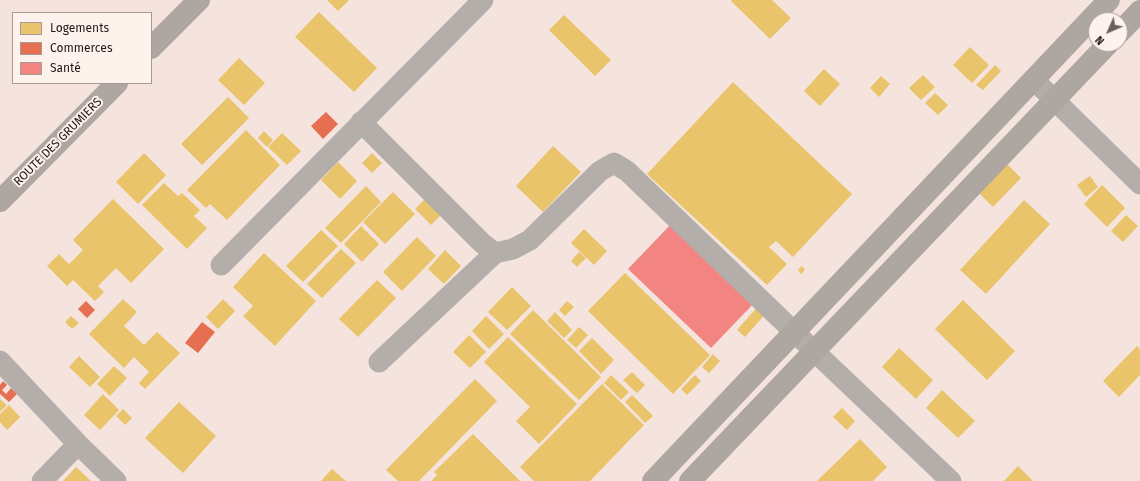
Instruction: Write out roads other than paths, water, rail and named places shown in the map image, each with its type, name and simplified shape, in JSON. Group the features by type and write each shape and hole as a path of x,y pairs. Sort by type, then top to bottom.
{"main road":[{"path":"152,47 199,0"},
{"path":"654,481 1109,0"},
{"path":"1128,24 1140,11"},
{"path":"690,481 1100,52"},
{"name":"ROUTE DES GRUMIERS","path":"0,201 115,84"}],"street":[{"path":"221,265 483,0"},
{"path":"1034,80 1140,184"},
{"path":"361,122 482,243 495,253"},
{"path":"379,362 495,253 513,249 530,240 600,171 614,163 627,171 951,481"},
{"path":"0,361 78,444 116,481"},
{"path":"42,481 78,444"}]}
